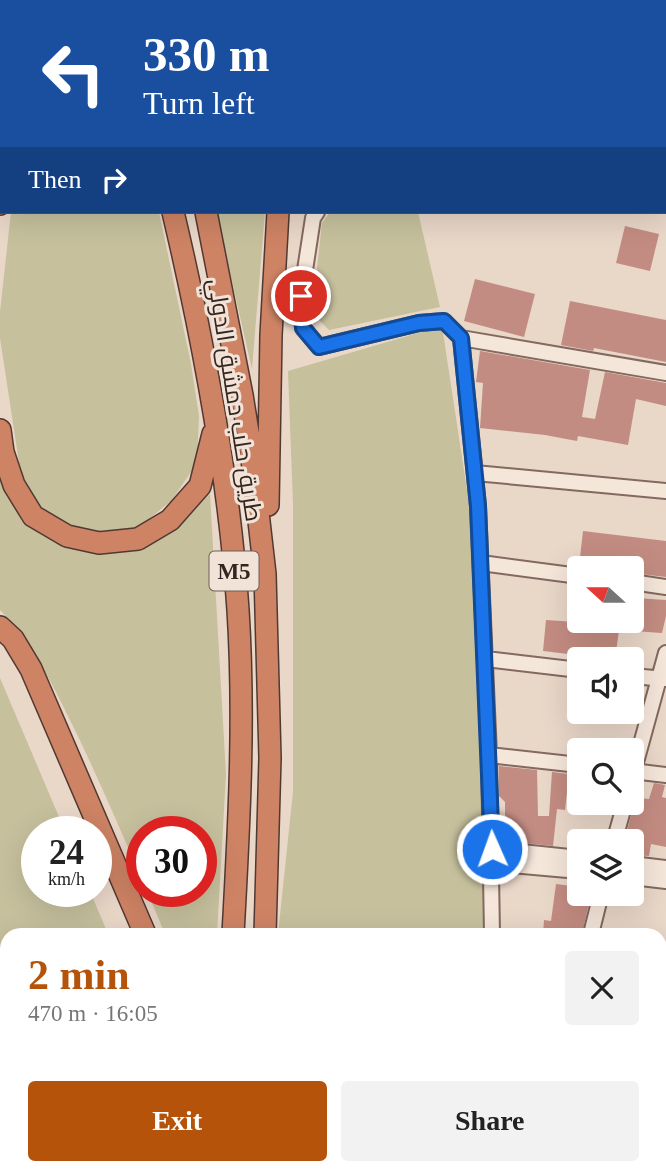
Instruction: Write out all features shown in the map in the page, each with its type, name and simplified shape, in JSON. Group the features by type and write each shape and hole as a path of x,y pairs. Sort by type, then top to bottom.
{"highway":[{"name":"طريق حلب دمشق الدولي","path":"173,214 192,292 226,490 238,611 242,776 233,928"},
{"name":"طريق حلب دمشق الدولي","path":"206,214 244,406 265,573 270,758 265,928"},
{"path":"265,573 271,335 278,214"},
{"path":"0,430 3,452 14,485 33,516 67,536 99,543 138,539 170,520 200,486 215,425"},
{"path":"0,627 13,639 31,669 142,928"}],"street":[{"path":"316,214 301,296 303,328 319,347 419,323 444,321 461,338 666,373"},
{"path":"461,338 481,563 489,755 492,928"},
{"path":"475,473 666,491"},
{"path":"481,563 567,574"},
{"path":"644,584 666,587"},
{"path":"643,738 662,679 666,653"},
{"path":"486,659 567,669"},
{"path":"644,677 662,679"},
{"path":"489,755 567,764"},
{"path":"644,774 666,775"},
{"path":"491,856 567,858"},
{"path":"491,856 567,869"},
{"path":"644,865 666,868"},
{"path":"644,878 666,881"},
{"path":"592,928 598,906"}],"shaded area":[{"path":"11,214 159,214 191,364 199,416 197,463 172,500 138,528 104,532 69,527 41,510 22,482 0,338 0,312"},
{"path":"216,214 265,214 252,369"},
{"path":"329,214 418,214 440,307 329,330 312,313 322,223"},
{"path":"442,326 473,530 486,928 279,928 293,792 293,504 288,371"},
{"path":"0,468 22,522 64,544 97,553 134,551 173,529 210,494 226,774 217,928 162,928 154,907 217,907 217,816 126,816 126,843 55,689 11,622 0,610"},
{"path":"0,678 59,816 21,816 21,907 97,907 105,928 0,928"}],"building":[{"path":"625,226 659,234 650,271 616,263"},
{"path":"475,279 535,294 524,337 464,321"},
{"path":"570,301 666,320 666,362 594,348 593,351 561,345"},
{"path":"480,351 590,370 582,417 595,419 605,372 666,383 666,406 636,399 628,445 578,436 577,441 480,428 483,383 476,382"},
{"path":"583,531 666,541 666,577 644,574 644,556 580,556"},
{"path":"644,599 666,600 662,633 644,632"},
{"path":"546,620 567,621 567,634 618,634 617,647 567,647 567,654 543,651"},
{"path":"499,766 537,770 538,816 549,816 552,772 567,774 565,810 557,809 553,846 505,841 505,802 499,796"},
{"path":"654,783 665,785 662,797 666,798 666,847 651,844 649,856 644,856 644,829 627,829 631,815 644,815 644,798 649,799"},
{"path":"556,884 567,885 567,906 588,906 583,928 543,928 544,920 551,921"}],"route":[{"path":"301,296 303,328 319,347 419,323 444,321 461,338 478,506 492,849"}]}
